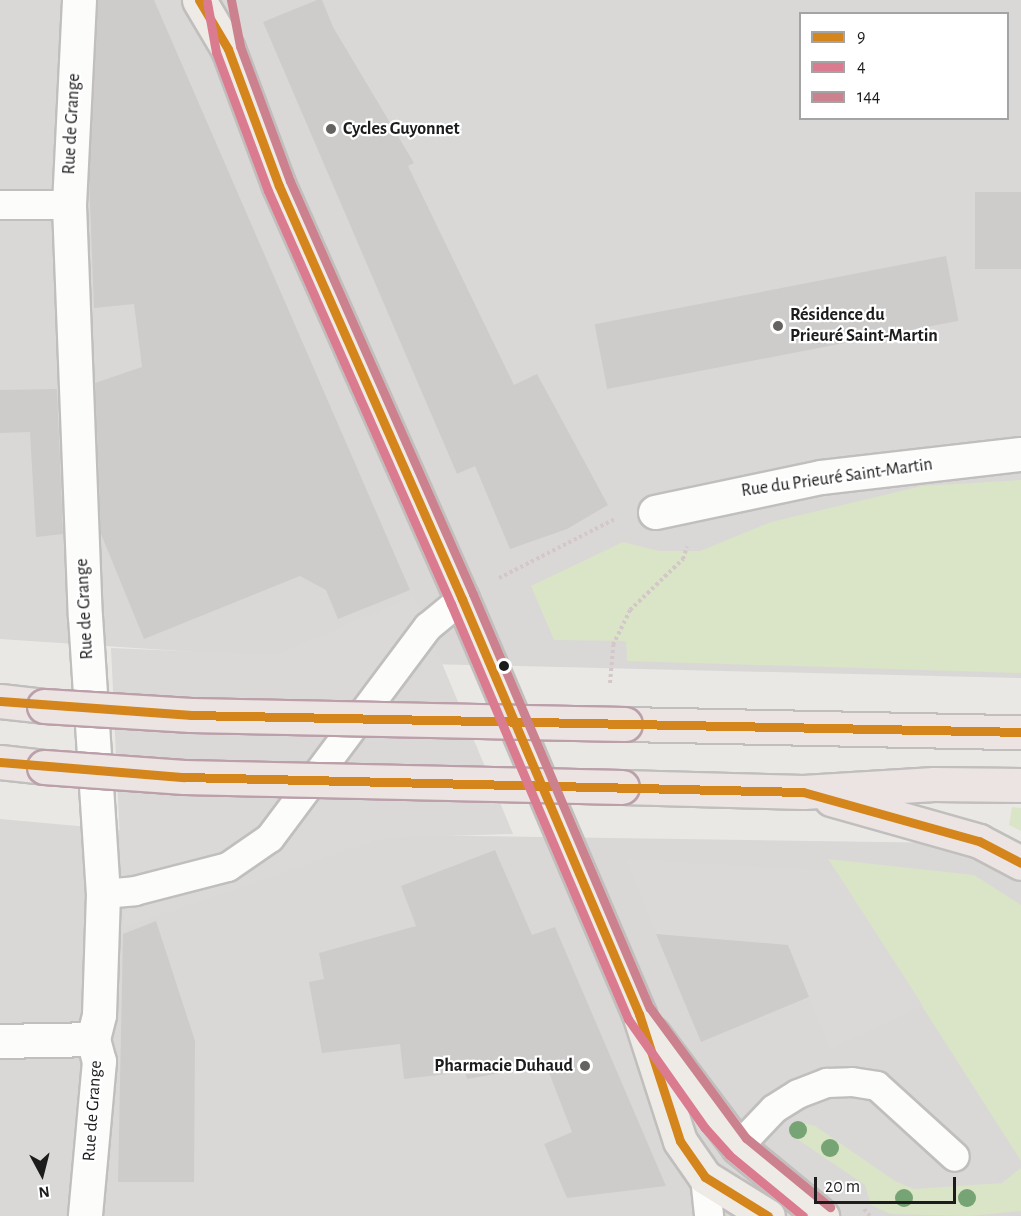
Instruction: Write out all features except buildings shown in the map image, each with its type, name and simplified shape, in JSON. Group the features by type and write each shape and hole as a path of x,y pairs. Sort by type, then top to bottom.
{"highway":[{"path":"0,701 191,715 1021,732"},
{"path":"0,762 184,777 803,792 934,783 1021,785"},
{"path":"803,792 950,831 979,841 1021,863"}],"main road":[{"path":"199,0 228,49"},
{"path":"219,0 228,49 279,186 462,599 639,1014 668,1113 680,1141 705,1177 768,1216"},
{"path":"639,1014 715,1121 738,1147 822,1216"}],"street":[{"name":"Rue de Grange","path":"79,0 69,205 85,616 103,894 99,1016 93,1039 99,1062 85,1216"},
{"name":"Rue du Prieuré Saint-Martin","path":"655,512 821,477 1021,454"},
{"path":"0,1041 93,1039"}],"lane":[{"path":"0,205 69,205"},
{"path":"103,894 135,891 228,867 270,838 404,663 428,627 462,599"},
{"path":"738,1147 774,1109 798,1094 827,1083 852,1082 877,1086 955,1157"},
{"path":"705,1177 709,1216"}],"shaded area":[{"path":"0,0 1021,0 1021,678 346,662 0,639"},
{"path":"414,596 513,834 385,838 124,927 111,648 276,655"},
{"path":"0,819 133,831 1021,844 1021,1216 0,1216"},
{"path":"626,859 836,871 923,1006 830,1049 788,945 656,934"}],"green space":[{"path":"1021,480 1021,673 627,661 626,641 554,640 531,586 623,542 659,551 700,551 771,522 922,486"},
{"path":"1012,807 1021,808 1021,831 1009,825"},
{"path":"828,859 974,875 1021,905 1021,1161"},
{"path":"803,1123 815,1126 895,1181 914,1189 1002,1183 1021,1168 1021,1211 969,1216 890,1214 871,1205 865,1185 794,1137 794,1125"}],"transit line":[{"name":"9","path":"199,0 228,49 279,186 462,599 639,1014 680,1141 705,1177 768,1216"},
{"name":"144","path":"231,0 240,46 290,181 473,594 650,1008 746,1138 830,1207"},
{"name":"4","path":"207,2 216,52 268,191 451,604 628,1019 705,1128 729,1155 803,1216"},
{"name":"9","path":"0,701 191,715 1021,732"},
{"name":"9","path":"0,762 184,777 803,792 979,841 1021,863"}],"place":[{"name":"Cycles Guyonnet","path":"331,129"},
{"name":"Résidence du Prieuré Saint-Martin","path":"778,326"},
{"name":"Pharmacie Duhaud","path":"585,1066"}]}
